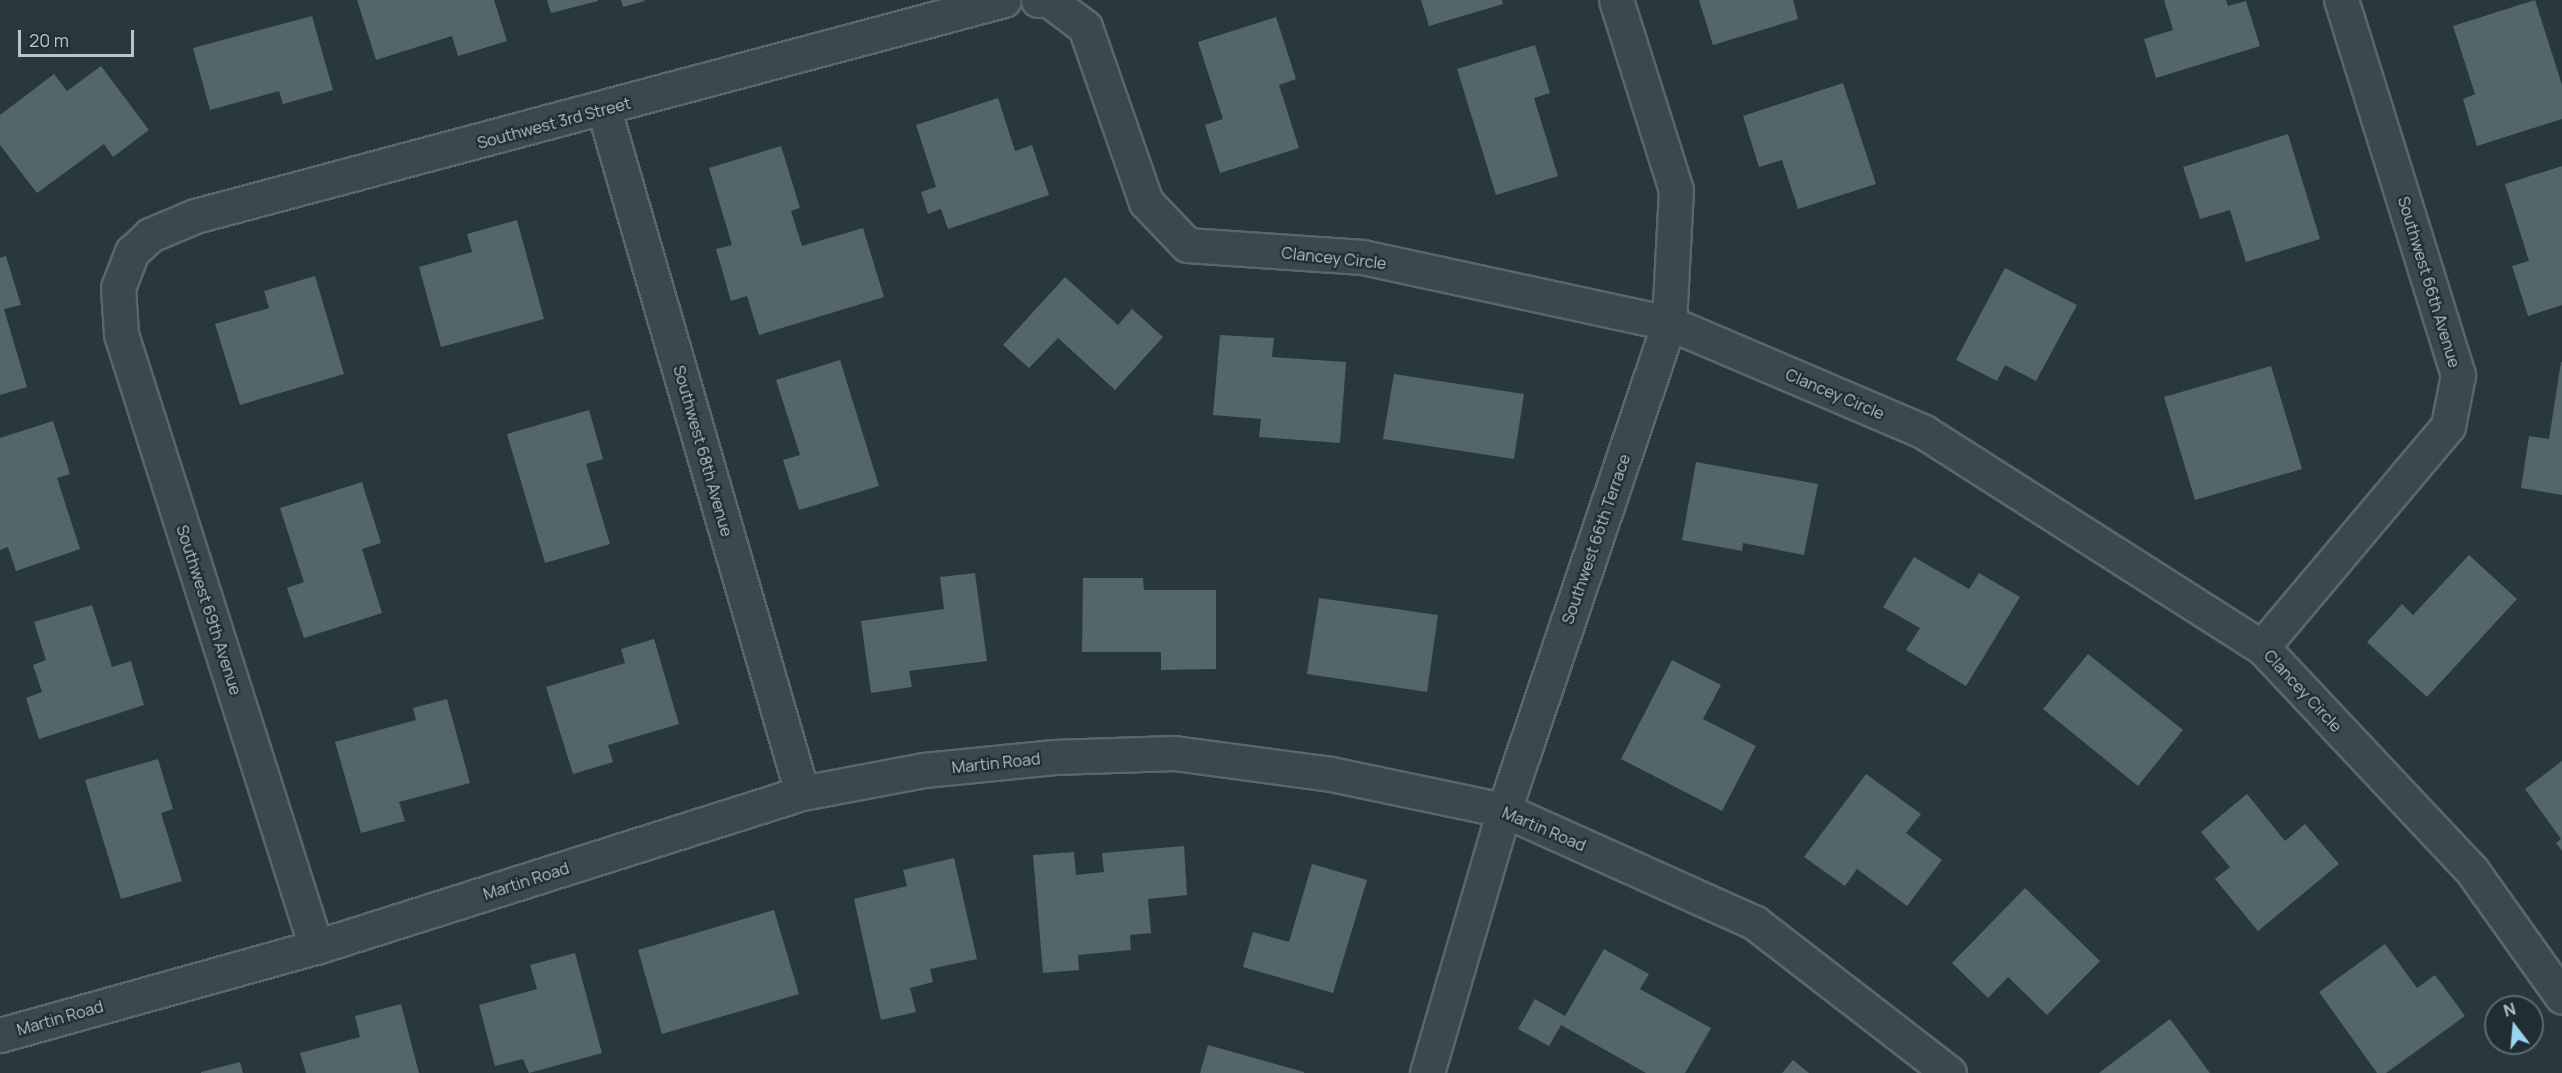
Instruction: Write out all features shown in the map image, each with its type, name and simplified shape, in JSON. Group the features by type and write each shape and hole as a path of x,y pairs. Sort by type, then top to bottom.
{"street":[{"name":"Southwest 3rd Street","path":"122,270 150,235 195,216 604,110 1004,0"},
{"path":"1038,0 1049,0"},
{"name":"Clancey Circle","path":"1049,0 1085,27 1146,202 1187,245 1363,257 1670,324 1924,432 2262,647 2473,872 2562,997"},
{"name":"Southwest 66th Terrace","path":"1427,1073 1504,810 1670,324 1676,190 1616,0"},
{"name":"Southwest 66th Avenue","path":"2262,647 2448,426 2458,375 2342,0"},
{"name":"Southwest 68th Avenue","path":"604,110 802,793"},
{"name":"Southwest 69th Avenue","path":"122,270 116,306 121,334 316,947"},
{"name":"Martin Road","path":"0,1035 316,947 802,793 924,770 1054,757 1174,753 1331,774 1504,810 1755,922 1949,1073"}],"building":[{"path":"357,0 494,0 507,41 458,56 452,36 376,60"},
{"path":"547,0 598,0 598,1 551,13"},
{"path":"621,0 644,0 645,1 623,7"},
{"path":"1421,0 1502,0 1503,4 1429,26"},
{"path":"1699,0 1793,0 1798,19 1713,45"},
{"path":"2164,0 2226,0 2228,6 2246,1 2260,46 2156,78 2144,39 2173,30"},
{"path":"2535,0 2562,85 2562,119 2477,146 2463,99 2475,94 2453,26"},
{"path":"312,16 333,90 283,104 279,91 210,110 193,48"},
{"path":"1276,17 1296,79 1279,85 1299,148 1220,173 1205,125 1223,119 1198,42"},
{"path":"1535,45 1550,93 1534,98 1558,176 1496,195 1457,69"},
{"path":"101,66 149,130 113,157 104,144 37,193 0,145 0,115 54,74 67,91"},
{"path":"1843,83 1876,184 1798,209 1782,160 1759,167 1743,116"},
{"path":"998,98 1015,151 1032,145 1049,195 948,229 941,209 928,214 921,192 936,187 916,125"},
{"path":"2288,134 2320,239 2246,262 2230,210 2200,219 2183,167"},
{"path":"781,146 800,208 791,211 802,246 863,228 884,297 759,335 747,296 731,301 716,249 732,245 709,168"},
{"path":"2562,166 2562,305 2528,316 2512,266 2529,261 2505,184"},
{"path":"517,220 544,319 441,347 419,267 472,252 467,234"},
{"path":"6,256 21,305 4,309 27,387 0,395 0,258"},
{"path":"2005,268 2077,305 2036,381 2005,365 1997,381 1956,360"},
{"path":"315,276 344,374 240,405 215,324 269,308 264,291"},
{"path":"1065,277 1118,325 1132,309 1163,337 1115,390 1058,338 1029,368 1003,345"},
{"path":"1220,335 1274,338 1272,357 1346,362 1340,443 1259,437 1261,419 1213,415"},
{"path":"840,360 879,486 799,510 783,460 800,455 776,380"},
{"path":"2561,362 2562,495 2521,488 2529,436 2549,439"},
{"path":"2271,366 2302,469 2195,500 2164,397"},
{"path":"1394,374 1524,394 1514,459 1383,439"},
{"path":"589,410 603,459 586,464 610,544 545,563 507,434"},
{"path":"53,421 70,474 57,478 80,549 16,571 8,547 0,550 0,438"},
{"path":"1696,462 1818,484 1804,555 1743,543 1742,551 1682,540"},
{"path":"362,482 381,543 362,549 382,613 304,638 287,588 304,582 280,508"},
{"path":"2469,555 2517,599 2427,697 2367,642 2402,604 2413,615"},
{"path":"1914,557 1969,589 1979,573 2020,597 1966,686 1906,650 1920,628 1883,607"},
{"path":"975,573 987,661 909,671 912,687 871,693 861,621 944,609 940,577"},
{"path":"1083,578 1143,578 1144,590 1216,590 1216,669 1161,670 1161,652 1082,652"},
{"path":"1319,598 1438,615 1427,692 1307,674"},
{"path":"92,605 112,667 131,661 144,705 39,739 26,698 42,692 33,665 46,660 34,622"},
{"path":"654,639 679,724 608,745 613,762 573,774 546,687 625,663 621,649"},
{"path":"2088,654 2183,730 2138,786 2043,709"},
{"path":"1672,660 1721,685 1703,719 1756,746 1722,811 1621,759"},
{"path":"447,699 470,783 399,802 405,821 361,833 335,742 416,720 413,708"},
{"path":"158,759 173,809 161,813 182,881 121,899 85,780"},
{"path":"2562,761 2562,851 2556,843 2561,839 2525,789"},
{"path":"1866,774 1921,814 1906,833 1942,860 1907,906 1857,869 1845,886 1804,857"},
{"path":"2247,794 2285,841 2305,824 2339,864 2258,931 2215,879 2230,867 2201,832"},
{"path":"1184,846 1187,895 1148,899 1151,933 1130,935 1131,950 1078,955 1079,970 1043,973 1033,855 1074,852 1076,875 1104,872 1102,853"},
{"path":"954,858 977,959 930,969 933,982 910,988 916,1012 881,1020 854,899 907,886 903,870"},
{"path":"1312,864 1367,880 1333,993 1243,967 1253,932 1289,942"},
{"path":"2025,888 2100,961 2047,1015 2008,977 1988,998 1952,963"},
{"path":"774,910 799,994 662,1034 638,950"},
{"path":"2385,944 2417,988 2435,975 2465,1016 2386,1073 2377,1073 2319,992"},
{"path":"1604,949 1649,974 1640,989 1711,1028 1685,1073 1646,1073 1561,1025 1549,1046 1518,1029 1535,999 1565,1016"},
{"path":"575,953 602,1053 529,1073 523,1059 495,1066 479,1005 537,989 530,965"},
{"path":"401,1004 419,1073 306,1073 300,1053 360,1037 355,1016"},
{"path":"2170,1019 2210,1073 2099,1073"},
{"path":"1208,1045 1304,1072 1304,1073 1200,1073"},
{"path":"1793,1060 1809,1073 1782,1073"},
{"path":"240,1062 243,1073 201,1073 201,1072"}]}
